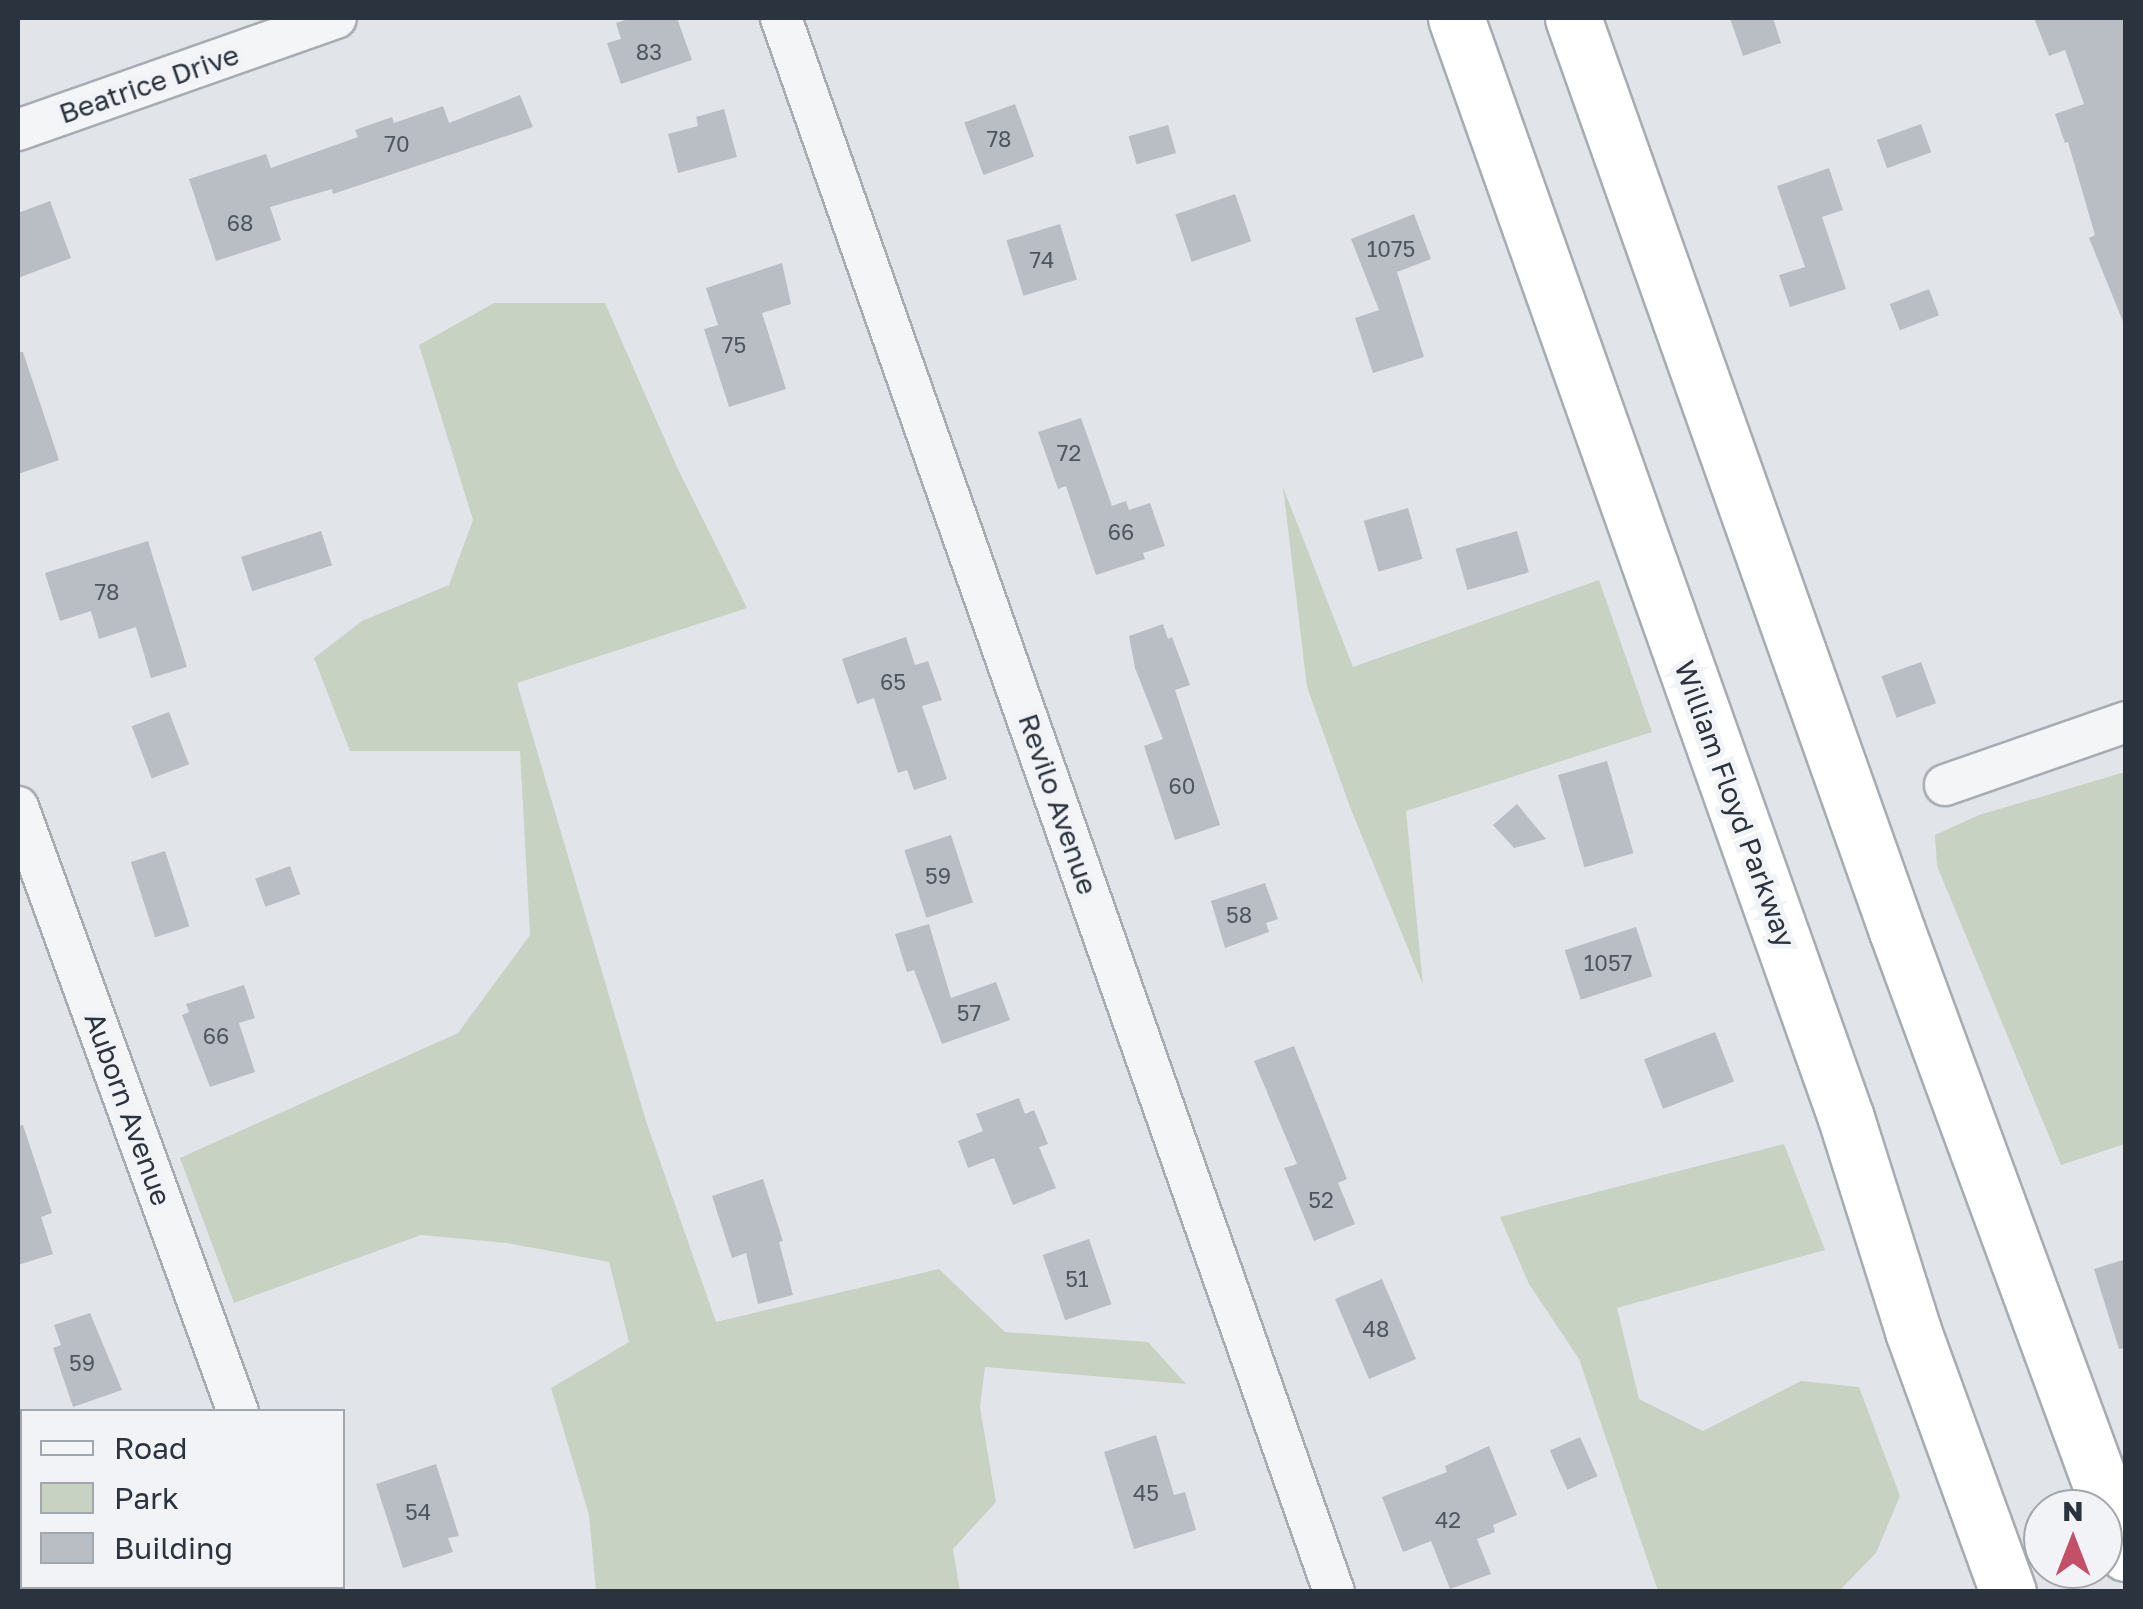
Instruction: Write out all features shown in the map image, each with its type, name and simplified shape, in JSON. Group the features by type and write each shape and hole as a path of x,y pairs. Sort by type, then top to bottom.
{"highway":[{"name":"William Floyd Parkway","path":"1456,18 1839,1099 1913,1330 2008,1592"},
{"path":"1573,18 1896,931 2126,1553"}],"street":[{"name":"Beatrice Drive","path":"18,130 336,18"},
{"name":"Revilo Avenue","path":"781,18 1334,1592"},
{"path":"1946,785 2126,722"},
{"name":"Auborn Avenue","path":"18,807 237,1409"}],"green space":[{"path":"494,303 605,303 676,465 747,608 517,683 646,1121 716,1322 939,1269 1005,1332 1148,1342 1186,1384 985,1367 980,1407 996,1502 953,1549 960,1591 596,1591 589,1515 551,1388 629,1342 609,1262 507,1243 421,1235 234,1303 180,1158 458,1033 530,935 520,751 350,751 314,658 362,621 449,585 473,520 419,345"},
{"path":"1283,487 1353,667 1599,580 1652,732 1406,811 1423,985 1350,807 1307,687"},
{"path":"2125,772 2125,1144 2061,1165 1937,866 1935,835 1979,815"},
{"path":"1784,1144 1825,1250 1617,1308 1639,1399 1703,1431 1801,1381 1859,1387 1900,1496 1876,1553 1839,1591 1658,1591 1579,1359 1529,1284 1500,1217"}],"building":[{"path":"632,18 677,18 692,60 621,84 607,43 621,39 616,23"},
{"path":"1730,18 1773,18 1781,43 1743,56"},
{"path":"2034,18 2126,18 2126,329 2089,238 2095,235 2068,142 2065,143 2055,114 2084,104 2065,50 2049,56"},
{"path":"520,95 533,127 333,194 332,189 270,207 281,240 216,261 189,179 266,154 271,168 358,137 355,130 392,117 394,123 443,106 449,123"},
{"path":"1015,104 1034,157 983,175 964,122"},
{"path":"724,109 737,157 678,173 668,134 698,126 696,117"},
{"path":"1921,124 1931,152 1887,168 1877,140"},
{"path":"1168,125 1176,153 1137,164 1129,136"},
{"path":"1829,168 1843,210 1822,217 1846,289 1790,307 1779,275 1805,267 1777,186"},
{"path":"1235,194 1251,241 1192,262 1175,215"},
{"path":"50,201 71,258 18,278 18,213"},
{"path":"1414,214 1431,259 1397,272 1424,357 1373,373 1355,318 1379,310 1351,239"},
{"path":"1060,224 1077,279 1023,296 1006,240"},
{"path":"782,263 791,304 762,313 786,389 729,407 704,329 718,325 706,288"},
{"path":"1929,289 1939,315 1900,330 1890,304"},
{"path":"18,352 23,352 59,460 18,474"},
{"path":"1081,418 1112,506 1126,501 1129,510 1150,503 1165,546 1143,553 1145,559 1096,575 1066,486 1058,489 1038,432"},
{"path":"1408,508 1423,559 1378,572 1364,521"},
{"path":"321,531 332,565 252,591 241,557"},
{"path":"1517,531 1529,572 1467,590 1455,549"},
{"path":"148,541 187,667 151,678 136,627 99,639 91,611 60,621 45,573"},
{"path":"1163,624 1190,685 1175,690 1220,825 1175,840 1144,746 1163,739 1135,668 1129,636"},
{"path":"906,637 915,665 928,661 942,700 922,706 947,779 914,790 907,770 898,773 874,698 857,704 842,659"},
{"path":"1921,662 1936,703 1897,718 1882,676"},
{"path":"169,712 189,764 152,779 132,726"},
{"path":"1607,761 1633,853 1584,867 1558,775"},
{"path":"1517,804 1546,839 1514,848 1493,825"},
{"path":"951,835 973,903 926,918 904,850"},
{"path":"165,851 189,926 155,937 131,862"},
{"path":"290,866 300,894 265,907 255,879"},
{"path":"1265,883 1278,919 1266,923 1269,932 1225,948 1211,901"},
{"path":"929,924 951,998 996,982 1010,1020 942,1044 914,970 907,972 895,934"},
{"path":"1636,927 1652,976 1581,1000 1565,950"},
{"path":"244,985 255,1018 239,1023 255,1072 210,1087 182,1015 189,1012 186,1004"},
{"path":"1715,1032 1734,1081 1663,1109 1644,1059"},
{"path":"1294,1046 1347,1179 1338,1183 1355,1224 1314,1241 1284,1168 1297,1164 1254,1061"},
{"path":"1019,1098 1025,1114 1034,1110 1048,1144 1039,1147 1056,1188 1013,1205 994,1158 968,1168 958,1141 983,1131 976,1114"},
{"path":"23,1125 52,1213 41,1217 53,1254 18,1265 18,1126"},
{"path":"763,1179 783,1241 779,1242 793,1295 758,1304 746,1253 732,1258 712,1196"},
{"path":"1089,1239 1111,1304 1065,1320 1043,1255"},
{"path":"2126,1259 2126,1348 2119,1349 2094,1269"},
{"path":"1382,1279 1416,1359 1369,1379 1335,1299"},
{"path":"90,1313 122,1390 73,1407 53,1348 61,1345 54,1325"},
{"path":"1156,1435 1174,1495 1185,1492 1196,1530 1134,1549 1104,1452"},
{"path":"1580,1437 1597,1476 1567,1490 1550,1450"},
{"path":"1489,1446 1517,1515 1493,1525 1495,1532 1477,1539 1491,1574 1450,1589 1431,1541 1403,1552 1382,1497 1447,1472 1445,1466"},
{"path":"436,1464 459,1536 448,1538 453,1552 403,1568 376,1484"}]}
